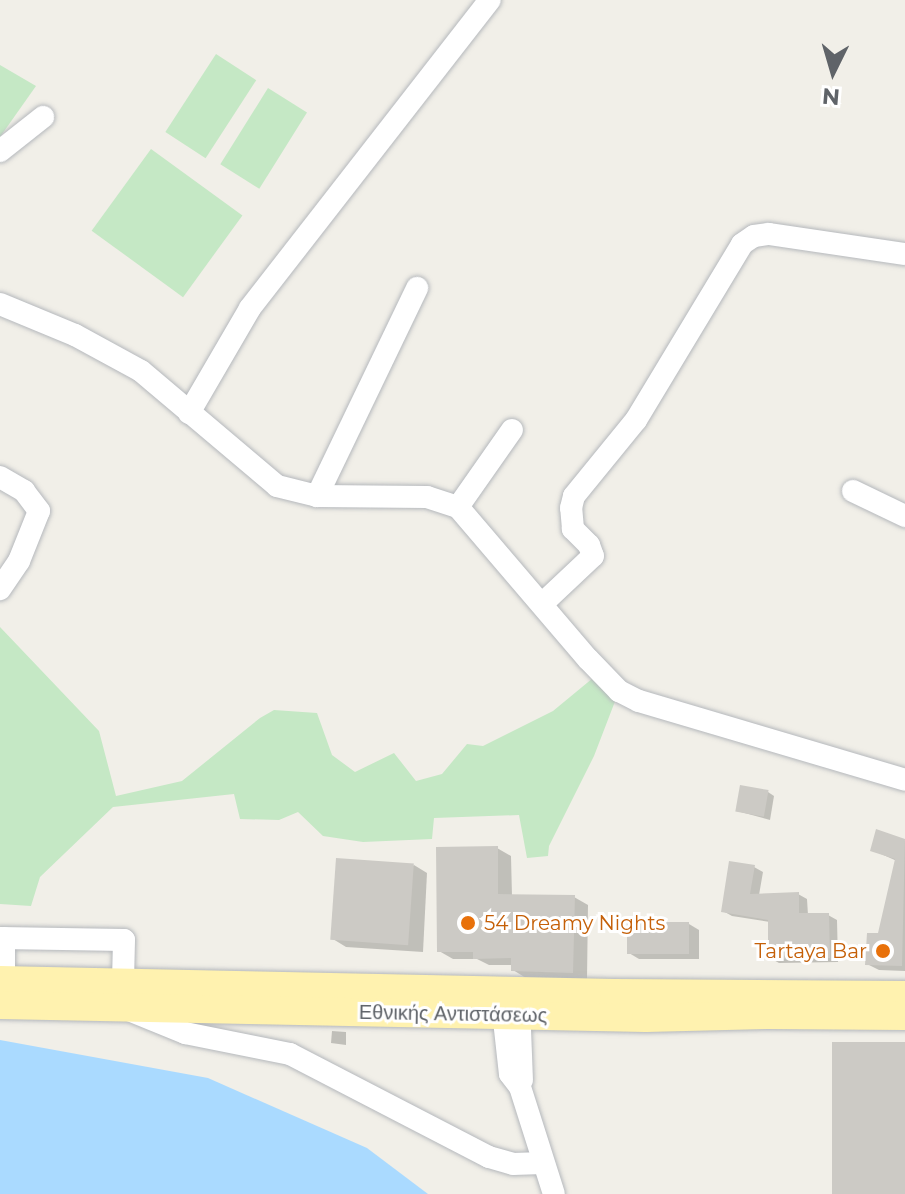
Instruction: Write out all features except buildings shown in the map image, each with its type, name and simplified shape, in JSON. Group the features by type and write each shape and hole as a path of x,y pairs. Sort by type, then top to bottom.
{"main road":[{"name":"Εθνικής Αντιστάσεως","path":"1,988 124,995 510,1002 905,995"},
{"name":"Εθνικής Αντιστάσεως","path":"510,1002 661,1019 766,1015 905,1016"}],"street":[{"path":"189,413 250,308 490,0"},
{"path":"0,151 43,117"},
{"path":"542,604 593,556 589,545 573,529 571,508 574,496 636,420 742,244 754,236 769,234 905,254"},
{"path":"317,496 417,288"},
{"path":"0,304 106,350 141,371 277,486 317,496 427,497 458,507 619,691 639,701 905,780"},
{"path":"458,507 512,430"},
{"path":"0,477 24,491 39,511 19,561 0,589"},
{"path":"853,491 905,516"},
{"path":"1,988 2,938 124,940 124,995 185,1033 290,1054 489,1157 513,1164 543,1163"},
{"path":"510,1002 524,1072 520,1087 554,1194"}],"green space":[{"path":"216,54 256,80 206,158 165,132"},
{"path":"0,65 36,86 0,137"},
{"path":"268,88 307,112 259,189 220,164"},
{"path":"151,149 242,215 183,297 92,231"},
{"path":"0,627 99,731 116,796 182,781 274,710 317,713 332,755 355,772 394,753 416,781 442,774 467,744 483,746 553,711 593,678 619,691 594,756 549,846 548,856 527,858 519,815 434,818 432,839 363,842 323,836 298,812 279,820 240,819 234,794 113,807 40,877 31,906 0,904"}],"water":[{"path":"0,1040 208,1078 367,1148 428,1194 0,1194"}],"place":[{"name":"54 Dreamy Nights","path":"468,923"},
{"name":"Tartaya Bar","path":"883,951"}]}
